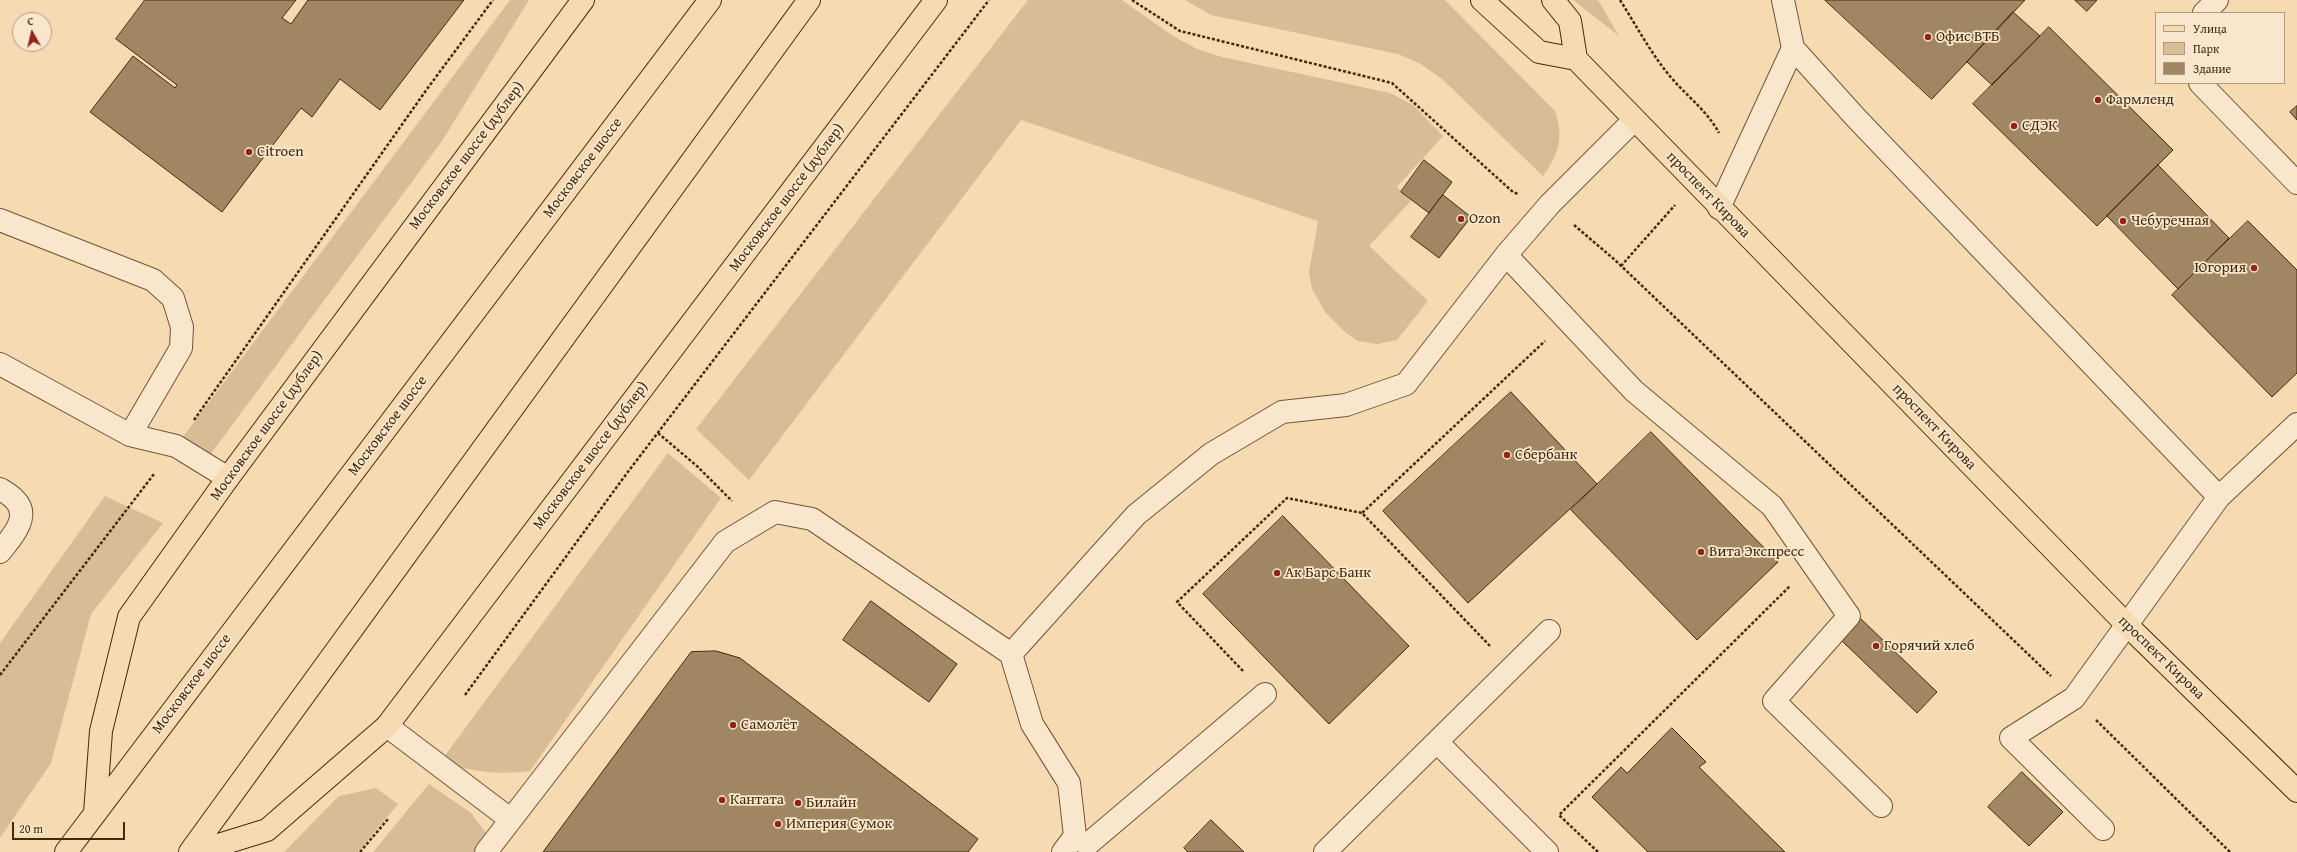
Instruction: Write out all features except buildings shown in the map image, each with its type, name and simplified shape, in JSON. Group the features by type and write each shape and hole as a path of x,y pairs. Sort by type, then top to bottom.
{"main road":[{"name":"Московское шоссе (дублер)","path":"95,813 101,731 129,617 228,478 583,0"},
{"name":"Московское шоссе","path":"66,852 710,0"},
{"path":"190,852 809,0"},
{"name":"Московское шоссе (дублер)","path":"196,852 267,830 387,726 936,0"},
{"path":"1482,0 1539,52 1576,59 1570,21 1553,0"},
{"name":"проспект Кирова","path":"1576,59 1719,208 2127,625 2297,791"}],"street":[{"path":"1783,0 1793,48 1868,131 2219,497"},
{"path":"2205,12 2217,0"},
{"path":"1719,208 1793,48"},
{"path":"2201,84 2297,183"},
{"path":"1011,654 1136,515 1211,454 1282,412 1346,405 1406,384 1506,255 1550,204 1634,120"},
{"path":"0,220 153,280 173,298 182,327 181,348 130,435"},
{"path":"1506,255 1634,391 1772,506 1849,616 1774,701 1881,806"},
{"path":"0,364 130,435 176,446 228,478"},
{"path":"2103,829 2012,738 2074,698 2219,497 2297,424"},
{"path":"0,488 16,500 22,515 17,530 0,552"},
{"path":"486,852 725,542 775,512 812,519 1011,654 1032,724 1069,783 1081,846 1265,694"},
{"path":"1325,852 1549,630"},
{"path":"387,726 510,819"},
{"path":"1437,742 1547,852"}],"path":[{"path":"0,675 176,446 427,89 493,0"},
{"path":"466,695 658,433 988,0"},
{"path":"1132,0 1180,31 1392,83 1513,192 1550,204 1621,266 2074,698 2230,852"},
{"path":"1620,0 1651,50 1670,76 1712,120 1721,138"},
{"path":"1621,266 1640,247"},
{"path":"1362,513 1567,320"},
{"path":"658,433 698,467 755,524"},
{"path":"1265,694 1177,602 1287,498 1362,513 1511,668"},
{"path":"1598,852 1559,815 1813,564"},
{"path":"360,852 388,818"}],"green space":[{"path":"510,0 529,0 442,141 204,463 176,446"},
{"path":"1028,0 1122,0 1173,36 1197,49 1222,57 1390,93 1413,105 1443,136 1397,187 1411,201 1369,246 1428,301 1397,340 1377,344 1358,341 1346,333 1326,313 1312,289 1309,272 1318,221 1021,120 749,480 696,429"},
{"path":"1185,0 1445,0 1555,111 1559,129 1556,153 1543,176 1443,80 1421,64 1398,54 1211,15"},
{"path":"1573,0 1598,0 1619,36"},
{"path":"668,453 721,498 530,771 507,773 484,772 463,768 441,761"},
{"path":"105,496 163,523 91,614 51,763 0,838 0,643"},
{"path":"429,784 471,813 489,837 477,852 373,852"},
{"path":"376,788 398,804 358,852 284,852 339,796"}],"place":[{"name":"Офис ВТБ","path":"1928,37"},
{"name":"Фармленд","path":"2098,100"},
{"name":"СДЭК","path":"2014,126"},
{"name":"Citroen","path":"249,152"},
{"name":"Ozon","path":"1461,219"},
{"name":"Чебуречная","path":"2123,221"},
{"name":"Югория","path":"2254,268"},
{"name":"Сбербанк","path":"1507,455"},
{"name":"Вита Экспресс","path":"1701,552"},
{"name":"Ак Барс Банк","path":"1277,573"},
{"name":"Горячий хлеб","path":"1876,646"},
{"name":"Самолёт","path":"733,725"},
{"name":"Кантата","path":"722,800"},
{"name":"Билайн","path":"798,803"},
{"name":"Империя Сумок","path":"778,824"}]}
